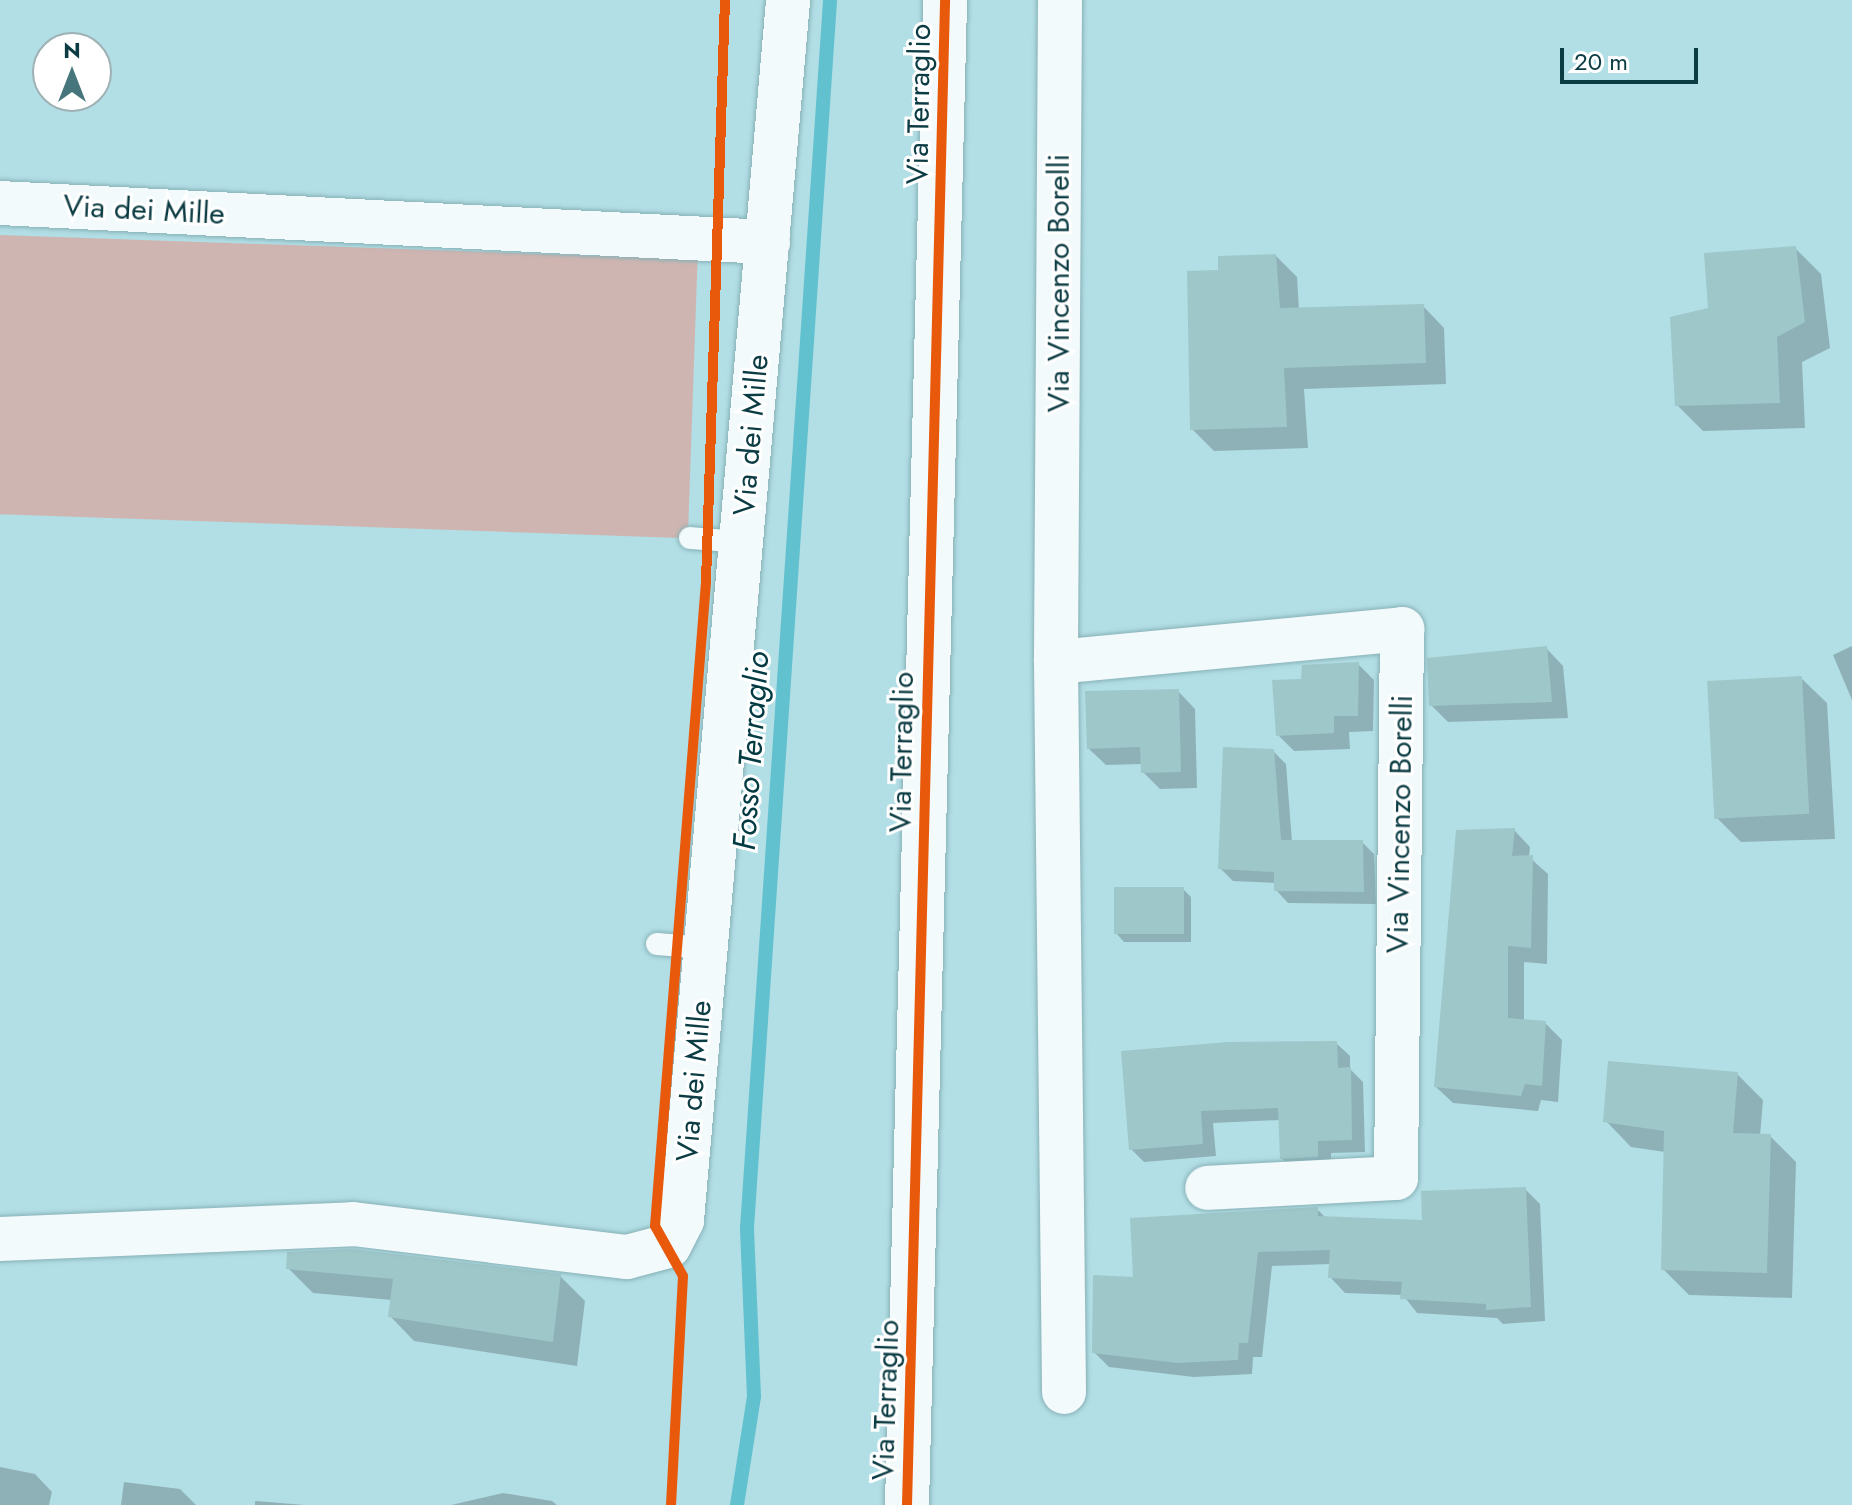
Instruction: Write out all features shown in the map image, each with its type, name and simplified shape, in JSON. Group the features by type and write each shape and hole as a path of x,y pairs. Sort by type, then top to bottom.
{"street":[{"name":"Via dei Mille","path":"0,1239 353,1224 627,1257 658,1252 669,1246 682,1220 788,0"},
{"name":"Via Terraglio","path":"907,1505 945,0"},
{"name":"Via Vincenzo Borelli","path":"1060,0 1056,662 1064,1392"},
{"name":"Via dei Mille","path":"0,203 768,242"},
{"name":"Via Vincenzo Borelli","path":"1056,662 1402,629 1396,1178 1207,1188"}],"lane":[{"path":"690,538 741,542"},
{"path":"657,944 705,948"}],"shaded area":[{"path":"0,235 698,259 688,538 0,514"}],"building":[{"path":"1796,246 1805,322 1777,337 1780,403 1675,406 1670,317 1708,308 1704,253"},
{"path":"1276,254 1280,308 1424,304 1426,363 1284,368 1287,427 1190,430 1187,271 1218,270 1218,256"},
{"path":"1547,646 1552,702 1429,706 1427,658"},
{"path":"1359,662 1358,716 1334,716 1334,733 1276,736 1272,680 1301,679 1302,665"},
{"path":"1802,676 1809,814 1714,819 1707,681"},
{"path":"1179,689 1181,772 1141,773 1140,747 1087,749 1085,691"},
{"path":"1223,747 1274,749 1281,840 1363,840 1364,892 1274,891 1274,872 1218,869"},
{"path":"1515,828 1512,856 1533,855 1531,948 1508,946 1508,1018 1546,1021 1542,1086 1525,1084 1521,1096 1434,1087 1456,830"},
{"path":"1114,887 1184,887 1184,934 1114,934"},
{"path":"1337,1041 1338,1068 1351,1067 1352,1140 1318,1141 1318,1157 1280,1159 1278,1108 1201,1111 1203,1144 1129,1150 1121,1051 1228,1042"},
{"path":"1608,1061 1738,1072 1733,1133 1771,1134 1767,1273 1661,1270 1664,1131 1603,1122"},
{"path":"1526,1187 1531,1307 1486,1310 1486,1304 1400,1299 1402,1282 1328,1278 1330,1250 1258,1252 1248,1343 1239,1343 1238,1360 1178,1363 1092,1353 1093,1275 1133,1277 1130,1218 1318,1207 1318,1216 1422,1220 1421,1191"},
{"path":"352,1249 561,1274 553,1342 388,1317 393,1279 286,1269 287,1252"}],"waterway":[{"name":"Fosso Terraglio","path":"737,1505 754,1396 747,1228 830,0"}],"cycle path":[{"path":"671,1505 683,1276 655,1226 706,582 725,0"},
{"path":"907,1505 945,0"}]}
